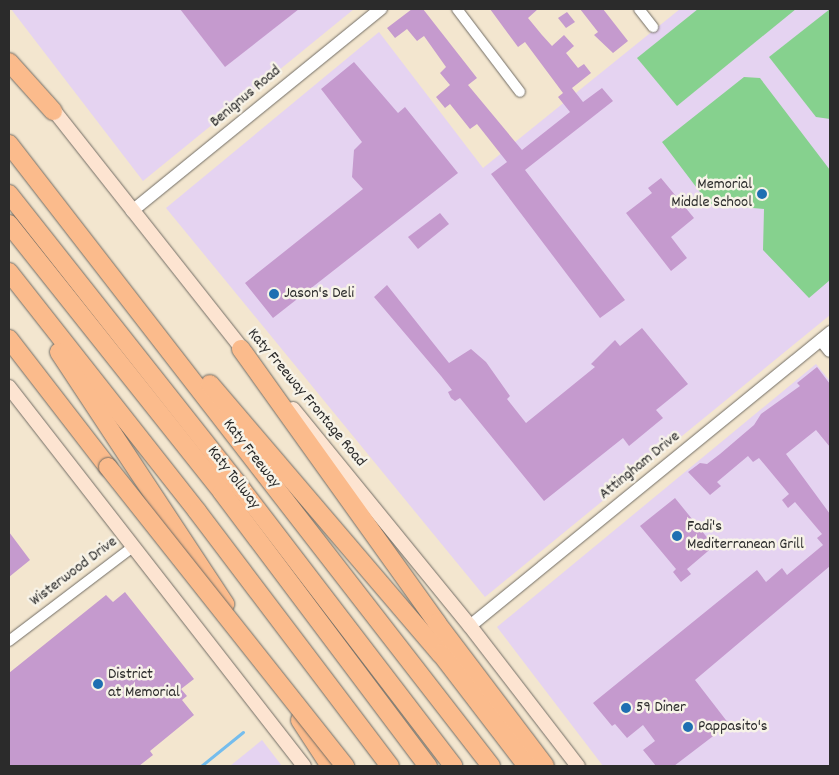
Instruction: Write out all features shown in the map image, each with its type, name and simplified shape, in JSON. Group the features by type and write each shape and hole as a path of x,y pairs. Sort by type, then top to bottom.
{"highway":[{"path":"9,62 53,111"},
{"name":"Katy Freeway","path":"9,144 121,285 491,766"},
{"name":"Katy Tollway","path":"9,194 237,482 453,766"},
{"name":"Katy Tollway","path":"9,224 216,485 428,766"},
{"path":"9,273 330,766"},
{"path":"9,273 209,527 390,766"},
{"path":"121,285 260,438 441,654 527,766"},
{"path":"9,338 104,463"},
{"path":"9,347 104,463 345,766"},
{"path":"242,349 437,623 545,766"}],"main road":[{"name":"Katy Freeway Frontage Road","path":"9,51 53,111 132,211 242,349 470,626 578,766"},
{"path":"9,387 304,766"}],"street":[{"name":"Benignus Road","path":"132,211 381,9"},
{"path":"457,9 520,92"},
{"path":"639,9 653,27"},
{"path":"826,336 830,351"},
{"name":"Attingham Drive","path":"470,626 826,336"},
{"name":"Wisterwood Drive","path":"9,641 134,546"}],"shaded area":[{"path":"11,9 354,9 143,181"},
{"path":"680,9 830,9 830,315 485,597 166,208 379,32 483,168"},
{"path":"816,364 830,381 830,766 603,766 497,627"},
{"path":"262,740 282,766 230,766"}],"green space":[{"path":"698,9 796,9 677,106 637,58"},
{"path":"830,9 830,119 816,117 769,57"},
{"path":"744,77 760,78 830,170 830,280 809,298 763,250 764,209 709,204 662,142"}],"building":[{"path":"180,9 299,9 225,67"},
{"path":"412,9 423,9 477,78 468,85 522,150 570,112 558,97 563,93 525,42 518,47 490,9 538,9 528,18 542,35 552,46 564,35 574,46 566,53 578,68 584,64 591,73 572,88 583,102 602,88 613,101 525,170 625,300 600,318 491,174 507,162 477,124 470,129 450,104 445,108 436,97 450,85 440,73 446,67 424,36 417,41 407,29 395,38 387,28"},
{"path":"580,9 603,9 628,41 613,53 594,35 598,32"},
{"path":"567,12 575,22 566,28 558,18"},
{"path":"354,62 398,113 405,107 458,173 273,318 245,283 363,189 352,177 354,150 362,142 321,89"},
{"path":"661,178 694,218 671,237 687,258 671,271 626,213 652,193 648,188"},
{"path":"440,213 449,224 418,249 408,237"},
{"path":"387,285 449,363 471,349 486,362 510,396 507,399 526,423 595,367 591,364 615,340 620,346 642,328 688,384 656,410 663,418 629,446 623,438 544,501 460,398 455,401 451,398 448,392 452,390 374,297"},
{"path":"817,367 830,384 830,447 816,430 786,454 830,514 830,566 695,680 729,724 674,766 656,766 643,750 655,741 643,725 627,738 615,724 612,726 593,703 757,570 766,582 782,568 787,575 823,545 817,538 822,534 795,502 788,508 782,500 789,494 759,458 753,462 748,456 717,482 721,486 710,495 688,472 700,463 707,464 720,454 754,425 761,414 800,386 797,383"},
{"name":"Fadi's Mediterranean Grill","path":"675,498 714,546 687,569 691,574 681,582 673,572 676,569 640,526"},
{"path":"9,532 30,560 9,577"},
{"name":"District at Memorial","path":"125,592 194,679 181,689 187,696 182,700 194,715 150,751 153,755 139,766 9,766 9,673 106,595 113,602"}],"waterway":[{"path":"201,766 243,732"}],"place":[{"name":"Memorial Middle School","path":"762,194"},
{"name":"Jason's Deli","path":"274,294"},
{"name":"Fadi's Mediterranean Grill","path":"677,536"},
{"name":"District at Memorial","path":"98,684"},
{"name":"59 Diner","path":"626,708"},
{"name":"Pappasito's","path":"688,727"}]}
